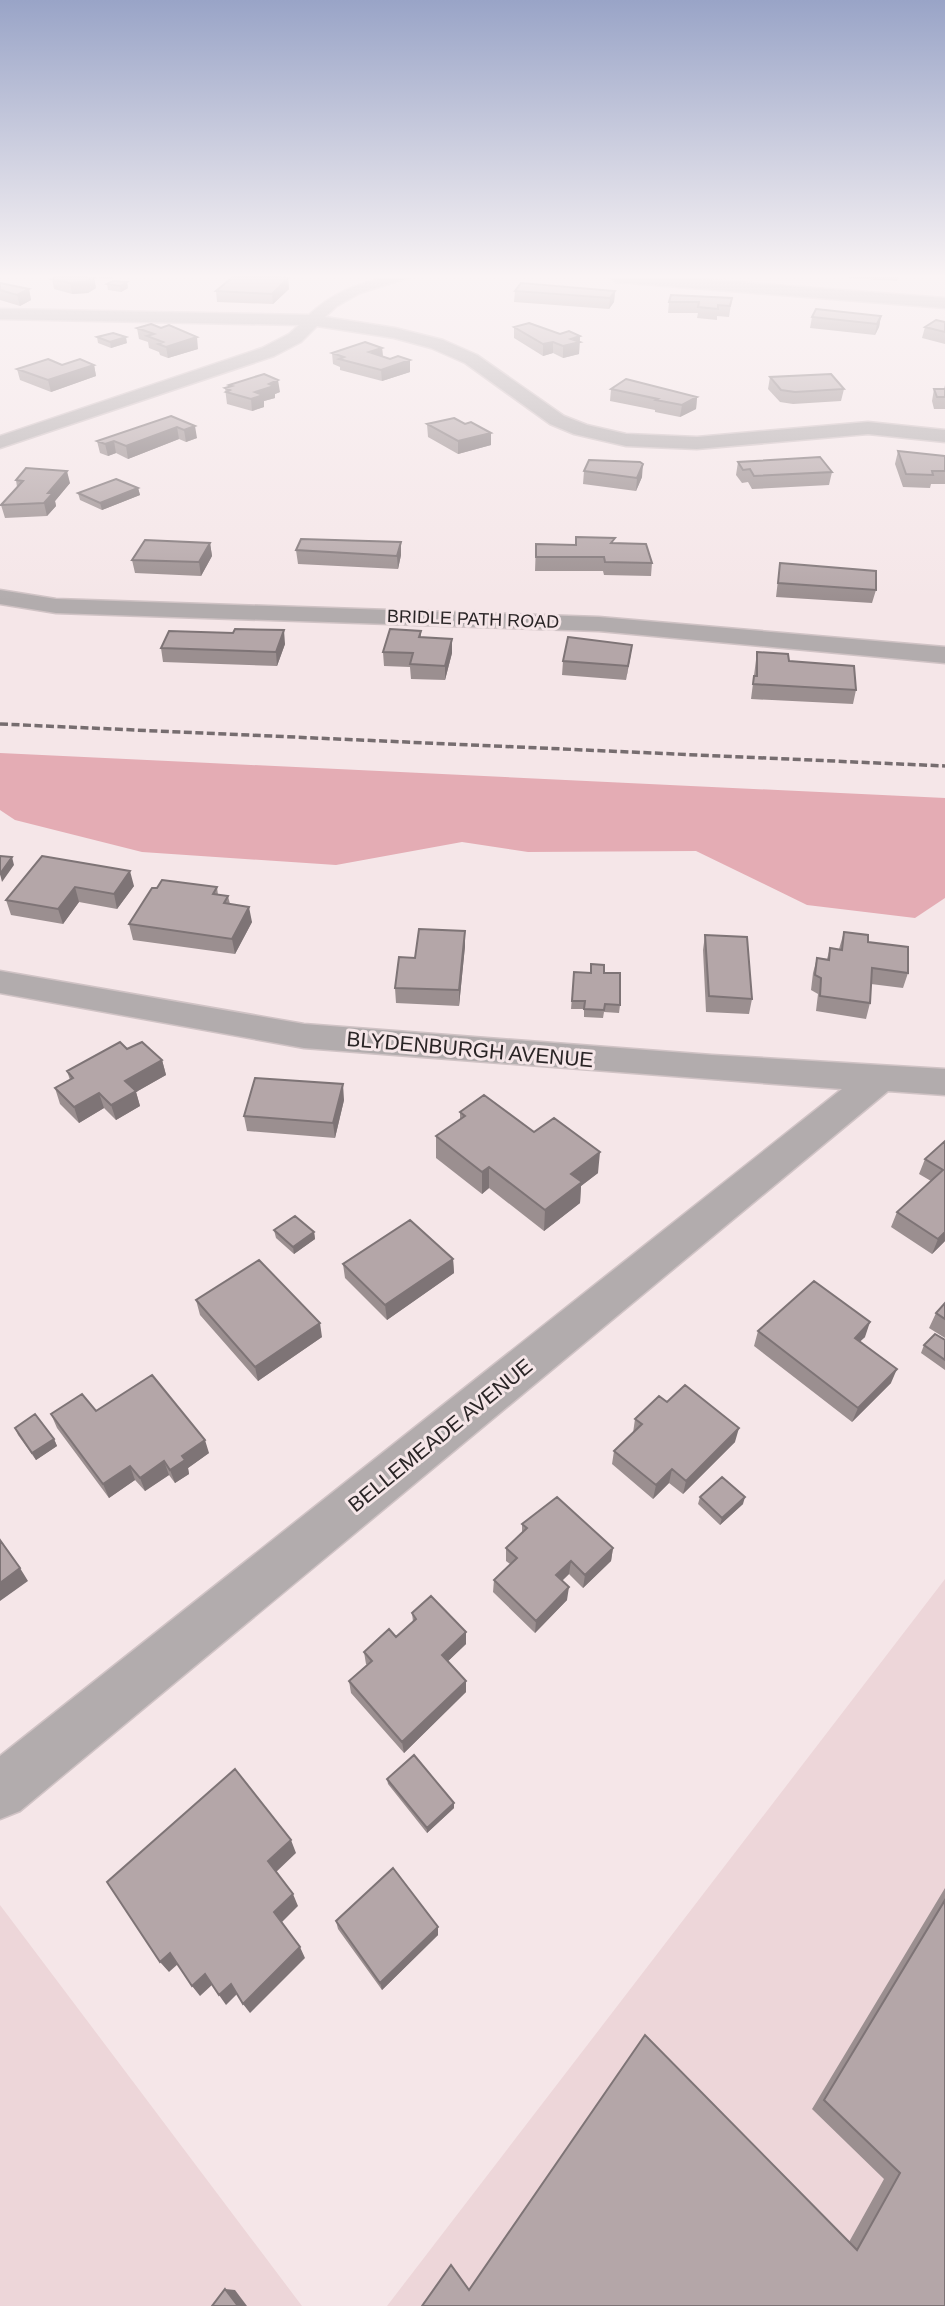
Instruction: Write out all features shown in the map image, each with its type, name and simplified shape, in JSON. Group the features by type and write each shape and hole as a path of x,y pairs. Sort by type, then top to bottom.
{"street":[{"path":"0,442 171,385"},
{"path":"507,385 557,420 581,430 626,440 697,443 868,428 945,436"},
{"name":"BRIDLE PATH ROAD","path":"0,597 56,606 599,624 945,655"},
{"name":"BLYDENBURGH AVENUE","path":"0,982 304,1036 712,1069 945,1082"},
{"name":"BELLEMEADE AVENUE","path":"0,1791 880,1078"}],"shaded area":[{"path":"0,753 945,798 945,898 915,918 807,905 696,851 528,852 462,842 336,865 142,852 15,820 0,810"},
{"path":"945,1579 945,2306 387,2306"},
{"path":"0,1905 302,2306 0,2306"}],"building":[{"path":"229,385 274,386 255,392 263,395 251,399 226,392 230,390 225,388 232,386"},
{"path":"618,385 648,385 697,397 682,405 611,389"},
{"path":"776,385 840,385 844,389 795,392 781,390"},
{"path":"934,389 945,389 945,397 937,397"},
{"path":"171,416 195,426 184,430 177,427 126,446 114,441 105,444 97,441"},
{"path":"454,418 465,424 471,422 491,433 458,441 427,424"},
{"path":"898,451 945,456 945,471 932,471 933,475 906,474"},
{"path":"820,457 832,472 754,476 750,469 743,470 738,462"},
{"path":"589,460 643,464 637,478 584,471"},
{"path":"26,468 67,471 48,493 53,493 44,503 1,505 23,481 16,480"},
{"path":"116,479 138,488 100,503 78,493"},
{"path":"576,537 615,538 611,543 646,544 652,563 605,562 604,557 536,557 536,544 576,545"},
{"path":"301,539 401,542 397,556 296,550"},
{"path":"145,540 210,543 199,562 132,560"},
{"path":"780,563 876,571 876,590 778,583"},
{"path":"235,629 284,630 276,652 161,648 169,631 233,633"},
{"path":"390,629 421,631 419,637 452,639 445,666 410,664 413,653 383,652"},
{"path":"568,637 632,645 628,666 563,661"},
{"path":"757,652 788,654 789,661 854,666 856,690 753,684 754,676 757,676"},
{"path":"0,856 12,857 0,874"},
{"path":"42,856 130,871 114,894 75,887 58,909 6,900"},
{"path":"162,880 217,887 213,894 228,896 224,903 249,907 232,939 129,924 152,888 157,888"},
{"path":"419,929 465,931 459,990 395,988 399,957 415,958"},
{"path":"844,932 868,935 868,942 908,947 908,973 872,968 870,1003 820,996 821,978 815,975 817,958 829,960 830,948 842,950"},
{"path":"705,935 747,937 752,999 709,996"},
{"path":"591,964 604,965 604,973 620,973 620,1005 605,1004 604,1010 584,1009 585,1001 572,1001 574,972 591,973"},
{"path":"120,1042 127,1049 142,1042 162,1060 125,1081 136,1091 111,1105 99,1093 74,1107 55,1088 73,1078 67,1071"},
{"path":"255,1078 343,1084 333,1123 244,1116"},
{"path":"484,1095 534,1132 554,1118 600,1152 571,1174 582,1182 545,1210 489,1167 482,1172 436,1136 465,1116 460,1112"},
{"path":"945,1141 945,1232 938,1239 897,1212 943,1170 925,1159"},
{"path":"295,1216 314,1232 293,1247 274,1230"},
{"path":"410,1220 453,1259 385,1305 343,1264"},
{"path":"259,1260 320,1323 255,1367 196,1300"},
{"path":"814,1281 870,1322 855,1338 897,1369 858,1408 758,1331"},
{"path":"945,1303 945,1319 936,1313"},
{"path":"935,1334 945,1340 945,1360 924,1345"},
{"path":"152,1375 205,1440 182,1456 185,1460 170,1470 164,1461 140,1478 130,1466 103,1484 51,1414 82,1394 96,1411"},
{"path":"685,1385 739,1428 686,1481 672,1469 656,1485 614,1451 642,1424 635,1419 659,1396 667,1402"},
{"path":"35,1414 54,1439 32,1453 15,1428"},
{"path":"722,1477 745,1497 722,1518 700,1497"},
{"path":"557,1497 613,1548 585,1575 571,1561 556,1575 569,1587 536,1621 494,1580 517,1558 506,1548 527,1528 522,1524"},
{"path":"0,1540 20,1568 0,1583"},
{"path":"431,1596 466,1632 442,1655 466,1681 402,1742 349,1681 372,1661 364,1652 389,1629 396,1637 416,1619 412,1613"},
{"path":"414,1755 454,1803 427,1828 387,1779"},
{"path":"235,1769 291,1840 268,1861 293,1894 274,1912 300,1947 243,2004 231,1984 219,1995 205,1974 192,1986 170,1953 160,1962 107,1882"},
{"path":"393,1868 438,1927 380,1983 336,1921"},
{"path":"945,1900 945,2306 422,2306 451,2265 469,2290 645,2035 857,2250 900,2173 824,2100"},
{"path":"225,2289 238,2306 212,2306"}],"railway":[{"path":"0,724 945,766"}]}
